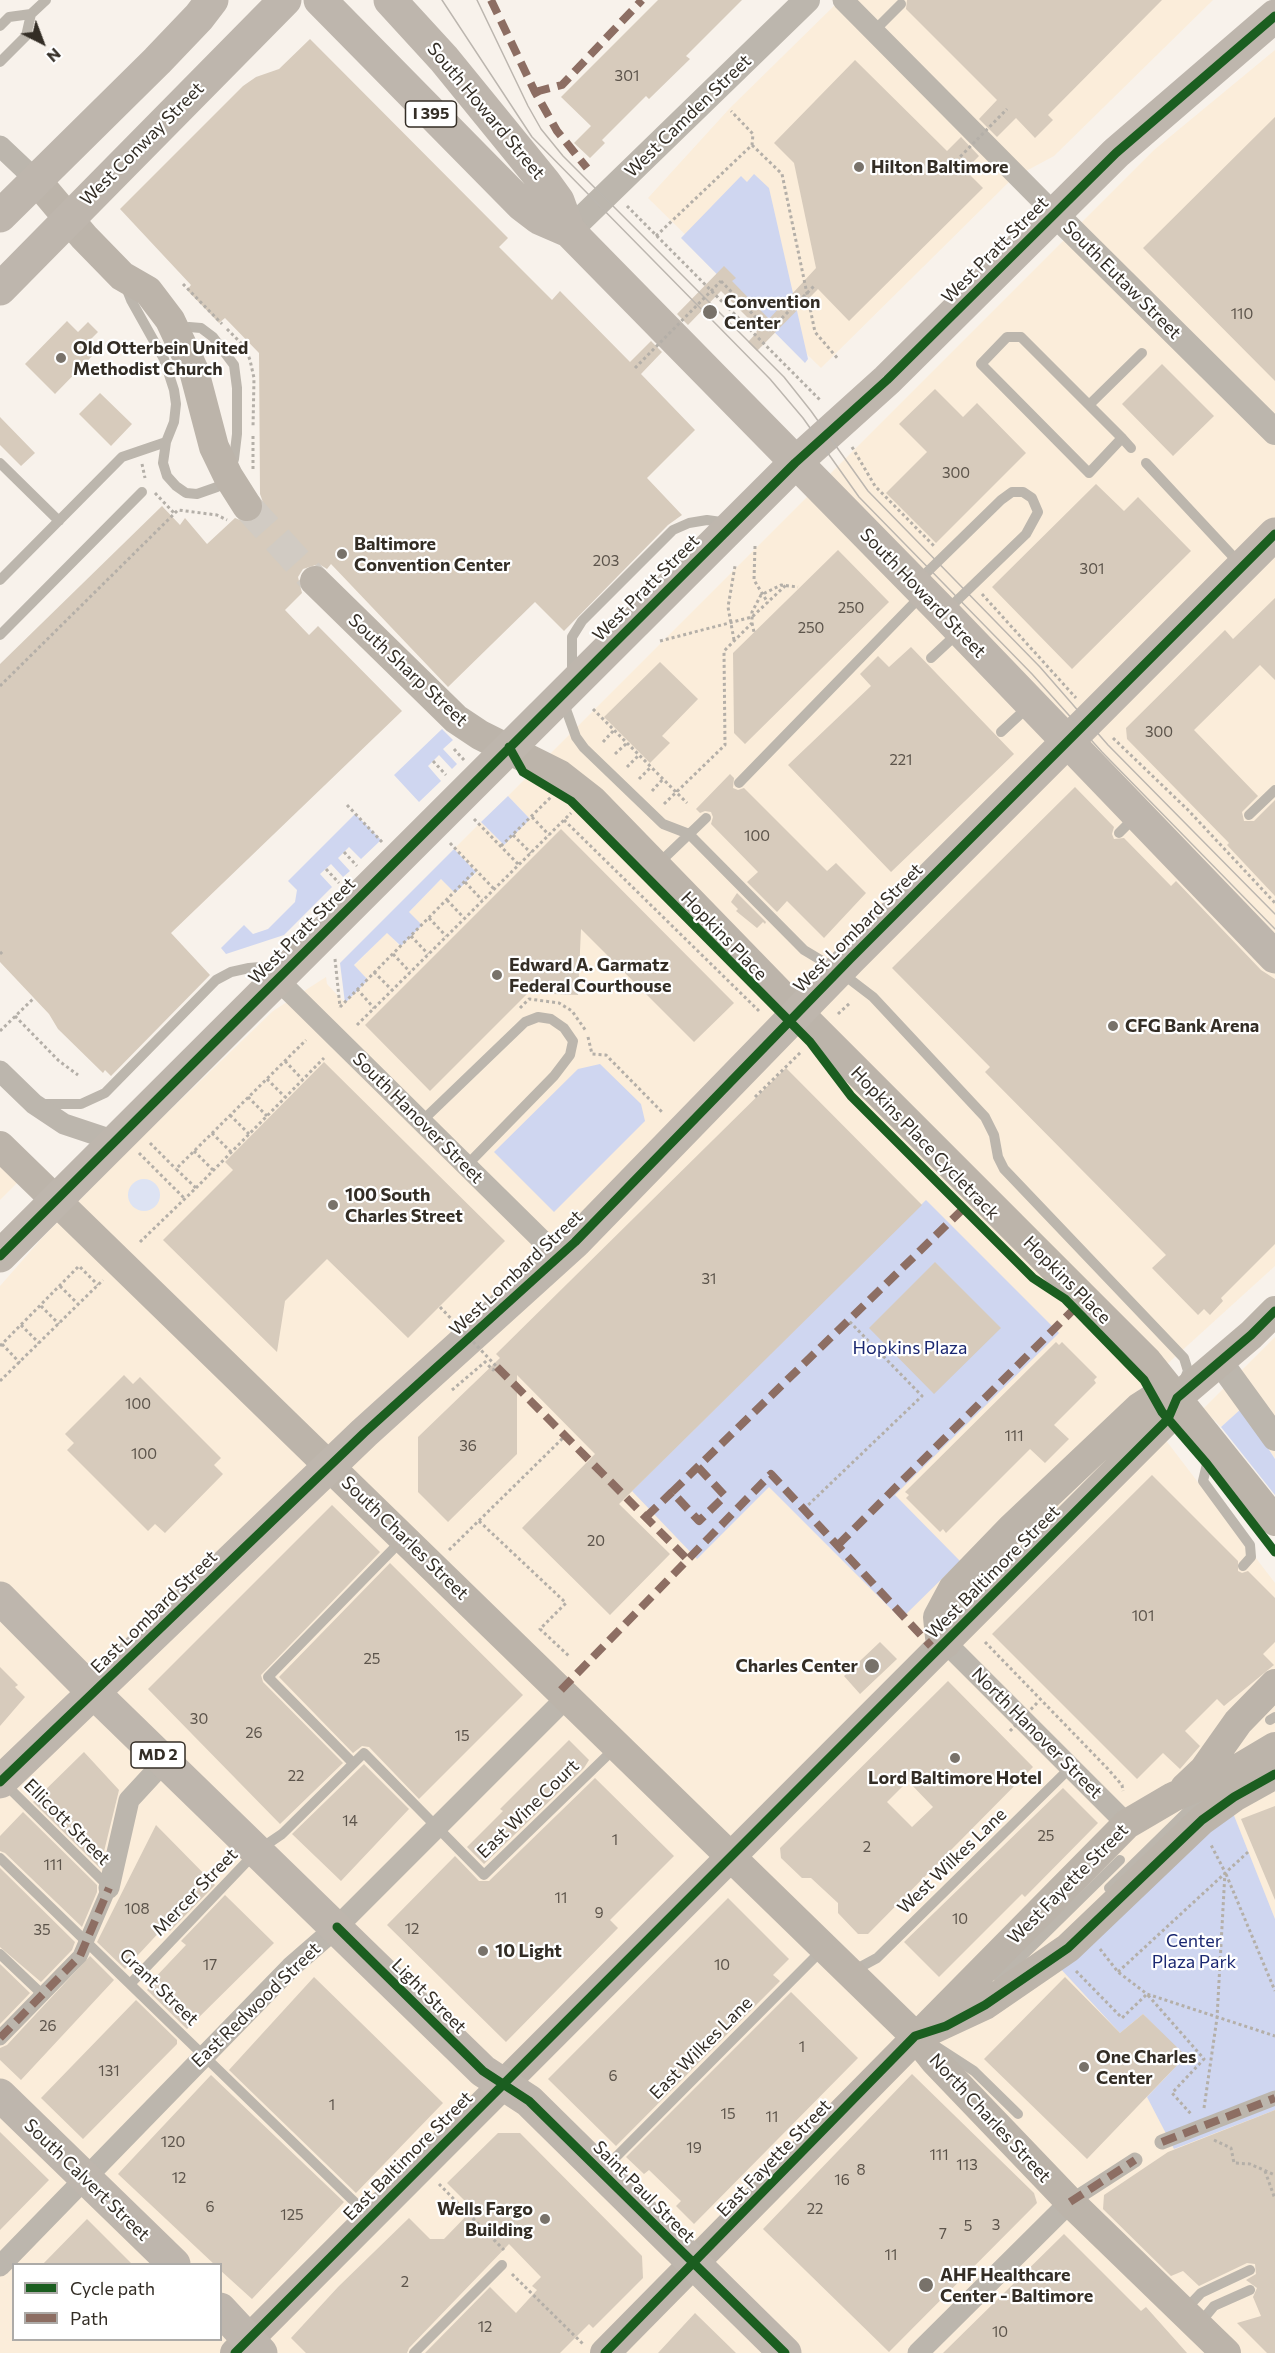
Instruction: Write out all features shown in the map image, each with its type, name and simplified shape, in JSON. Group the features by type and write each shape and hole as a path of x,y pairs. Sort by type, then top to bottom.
{"main road":[{"path":"0,216 172,46 212,0"},
{"name":"West Conway Street","path":"0,289 285,0"},
{"name":"South Howard Street","path":"320,0 522,205 539,218 569,231 1067,741 1128,824 1275,957"},
{"name":"South Howard Street","path":"390,0 444,59 545,183 558,201 569,231"},
{"name":"West Pratt Street","path":"0,1256 55,1200 126,1146 277,979 509,747 575,696 744,535 795,463 887,380 1147,125 1275,16"},
{"path":"36,180 84,237 122,276 148,291 176,333 194,371 214,447 228,476 239,514"},
{"name":"West Lombard Street","path":"330,1466 364,1432 559,1257 839,970 1275,534"},
{"name":"South Sharp Street","path":"315,581 441,706 470,729 509,747"},
{"name":"Hopkins Place","path":"509,747 560,776 587,796 798,1012 1085,1298 1156,1371 1217,1451 1275,1521"},
{"name":"South Charles Street","path":"0,1146 731,1855"},
{"name":"West Baltimore Street","path":"731,1855 1168,1419 1178,1398 1275,1311"},
{"name":"East Lombard Street","path":"1,1781 330,1466"},
{"name":"Light Street","path":"0,1598 94,1693 337,1927 474,2063 502,2084"},
{"path":"1173,1797 1199,1776 1238,1722 1275,1684"},
{"name":"West Fayette Street","path":"915,2036 1126,1811 1173,1797 1230,1773 1273,1728"},
{"path":"1218,1809 1230,1791 1232,1776 1230,1773"},
{"path":"915,2036 961,2018 1011,1988 1068,1948 1185,1835 1218,1809 1275,1774"},
{"name":"North Charles Street","path":"731,1855 915,2036 935,2061 1070,2202 1198,2315 1226,2353"},
{"name":"East Baltimore Street","path":"248,2349 370,2217 731,1855"},
{"name":"East Fayette Street","path":"605,2353 695,2264 915,2036"},
{"name":"Saint Paul Street","path":"502,2084 529,2101 785,2353"},
{"name":"South Calvert Street","path":"0,2096 172,2263"},
{"path":"222,2312 248,2349"}],"street":[{"name":"West Camden Street","path":"569,231 807,0"},
{"name":"South Eutaw Street","path":"843,0 1275,432"},
{"path":"0,146 36,180"},
{"name":"South Hanover Street","path":"277,979 559,1257"},
{"path":"0,1071 34,1104 64,1124 126,1146"},
{"path":"1220,1362 1275,1438"},
{"name":"North Hanover Street","path":"946,1643 1071,1767 1126,1811"},
{"name":"East Redwood Street","path":"0,2266 291,1967 337,1927 568,1696"},
{"path":"0,2038 80,1956 109,1888 129,1800 165,1761"},
{"path":"1162,2142 1275,2098"},
{"path":"918,2353 1070,2202 1135,2160"}],"lane":[{"path":"0,62 26,36 31,14 46,0"},
{"path":"874,31 901,4"},
{"path":"0,26 9,17 31,14"},
{"path":"122,276 131,300 164,359 174,390 177,404 174,422 166,442 163,463 167,476 186,492 208,492 228,476 234,459 237,434 237,388 234,365 213,337 201,328 189,327 176,333"},
{"path":"1122,438 1089,473 981,364 1007,337 1022,337 1122,438 1131,448"},
{"path":"1089,405 1142,353"},
{"path":"0,580 122,457 166,442"},
{"path":"0,463 59,521"},
{"path":"1146,463 1243,566"},
{"path":"0,635 142,492"},
{"path":"739,783 936,605 1030,529 1038,512 1032,498 1023,492 1012,492 1001,500 936,605 932,658"},
{"path":"575,696 576,736 584,748 663,824 689,834 804,950 839,970 880,1005 985,1117 994,1135 998,1157 1004,1169 1184,1358 1188,1371 1178,1398"},
{"path":"1001,732 1031,704"},
{"path":"1249,815 1275,790"},
{"path":"656,866 706,818"},
{"path":"34,1104 81,1104 105,1093 216,980 231,972 260,967 277,979"},
{"path":"422,1121 525,1022 538,1017 564,1028 573,1041 570,1055 554,1076 467,1165"},
{"path":"1217,1451 1207,1464 1203,1481 1250,1545 1251,1557 1243,1566"},
{"path":"405,1538 268,1677 352,1762 364,1753 437,1826"},
{"name":"East Wine Court","path":"437,1826 484,1875 618,1745"},
{"name":"Mercer Street","path":"131,1983 258,1851 282,1833 352,1762"},
{"name":"West Wilkes Lane","path":"851,1973 877,1958 1071,1767"},
{"path":"1104,1893 1230,1773"},
{"name":"Ellicott Street","path":"1,1781 109,1888"},
{"name":"Grant Street","path":"0,1858 370,2217"},
{"path":"961,2018 1120,1860"},
{"name":"East Wilkes Lane","path":"600,2172 825,1947"},
{"path":"0,1954 43,1995"},
{"path":"915,2036 945,2051 974,2071 1018,2114"},
{"path":"414,2353 502,2265"},
{"path":"1198,2315 1201,2293 1250,2270"},
{"path":"1198,2315 1250,2290"}],"path":[{"path":"956,161 1007,109"},
{"path":"656,236 752,145 753,134 731,111"},
{"path":"752,145 782,174 815,333 839,360"},
{"path":"627,206 821,401"},
{"path":"635,368 721,280 769,331 815,285"},
{"path":"183,284 245,347"},
{"path":"0,686 178,510 217,515 239,514"},
{"path":"744,535 754,580 761,595 768,603"},
{"path":"734,640 729,621 729,596 735,566"},
{"path":"660,641 752,616 786,585"},
{"path":"754,632 752,616 761,595 770,588 786,585 798,587"},
{"path":"664,804 725,746 724,651 752,623"},
{"path":"575,696 627,742 687,803"},
{"path":"603,742 614,730"},
{"path":"1113,738 1188,810 1275,903"},
{"path":"615,754 627,742"},
{"path":"449,743 466,762"},
{"path":"627,767 639,755"},
{"path":"433,761 449,778"},
{"path":"639,779 651,767"},
{"path":"652,791 663,779"},
{"path":"501,846 555,793"},
{"path":"357,1024 575,811 571,801"},
{"path":"347,806 383,843"},
{"path":"531,816 549,835"},
{"path":"474,819 519,865"},
{"path":"564,820 759,1011"},
{"path":"513,835 531,853"},
{"path":"450,843 494,889"},
{"path":"344,852 358,868"},
{"path":"326,869 341,885"},
{"path":"335,958 340,1007 476,870"},
{"path":"1248,884 1253,879"},
{"path":"465,882 483,901"},
{"path":"447,900 465,918"},
{"path":"429,918 446,936"},
{"path":"411,936 428,954"},
{"path":"393,954 410,972"},
{"path":"374,972 392,990"},
{"path":"357,989 374,1008"},
{"path":"0,1031 34,998"},
{"path":"513,1015 529,999 559,1003 572,1011 583,1024 591,1054 606,1055 662,1112"},
{"path":"838,1014 850,1002"},
{"path":"15,1016 59,1061 78,1076"},
{"path":"176,1169 306,1040"},
{"path":"140,1242 324,1058"},
{"path":"284,1061 302,1079"},
{"path":"267,1079 285,1097"},
{"path":"248,1097 267,1116"},
{"path":"230,1115 249,1134"},
{"path":"213,1133 231,1152"},
{"path":"148,1142 196,1188"},
{"path":"126,1146 185,1199"},
{"path":"194,1151 213,1170"},
{"path":"20,1363 1,1345 79,1266 98,1285"},
{"path":"0,1381 103,1280"},
{"path":"60,1286 78,1304"},
{"path":"41,1305 58,1324"},
{"path":"440,1306 497,1367 493,1370 485,1362"},
{"path":"804,1509 922,1395 848,1320"},
{"path":"21,1325 39,1343"},
{"path":"433,1566 565,1436"},
{"path":"478,1521 566,1603 540,1629 570,1657"},
{"path":"985,1642 1122,1785 1126,1811"},
{"path":"1010,1731 1041,1700"},
{"path":"1205,1846 1210,1842 1225,1872 1275,1991"},
{"path":"1118,1972 1248,1852"},
{"path":"1202,2126 1217,2018 1225,1872"},
{"path":"1091,1955 1099,1948 1118,1972 1147,1994 1204,2059 1172,2093 1217,2143 1231,2148 1233,2163 1250,2164 1275,2175"},
{"path":"1083,1963 1075,1971 1122,2018 1147,1994"},
{"path":"1147,1994 1275,2036"},
{"path":"1265,2171 1275,2199"}],"shaded area":[{"path":"840,0 1213,0 1054,156 1013,178 821,368 648,198 730,108"},
{"path":"1275,50 1275,1266 1132,1396 1275,1583 1275,2353 0,2353 0,1286 42,1238 142,1137 273,1011 326,977 327,984 345,1003 368,980 354,966 387,932 400,946 409,912 441,879 456,893 476,873 454,849 481,822 504,845 530,819 508,796 1154,150"},
{"path":"0,1164 19,1181 0,1200"},
{"path":"144,1179 155,1184 160,1195 155,1206 144,1211 133,1206 128,1195 133,1184"},
{"path":"1275,1337 1275,1459 1243,1408 1221,1427 1203,1409"}],"green space":[{"path":"754,174 769,188 808,359 805,363 681,238 741,176 747,182"},
{"path":"442,729 453,740 443,749 457,764 452,769 439,755 428,766 441,781 419,802 394,775"},
{"path":"508,796 530,819 504,845 481,822"},
{"path":"355,814 381,840 361,859 349,847 338,858 350,871 343,877 331,864 320,874 332,887 284,935 226,954 221,948 244,925 253,934 268,929 295,902 297,890 288,881"},
{"path":"454,849 476,872 455,893 441,879 409,912 422,925 401,946 387,933 354,965 368,980 345,1003 340,963"},
{"path":"600,1064 641,1104 645,1121 554,1212 494,1152 578,1069"},
{"name":"Hopkins Plaza","path":"926,1200 1059,1333 895,1495 960,1561 901,1619 769,1487 697,1559 632,1491"},
{"path":"1242,1408 1275,1459 1275,1495 1221,1427"},
{"name":"Center Plaza Park","path":"1231,1808 1275,1919 1275,2110 1174,2149 1147,2097 1185,2057 1143,2014 1120,2033 1059,1967"}],"building":[{"path":"658,0 742,0 686,56 690,59 649,99 646,96 602,140 605,143 590,158 574,143 591,126 561,97"},
{"path":"907,0 1162,0 1048,115 1053,120 1035,138 1016,118 997,137 979,119 997,100 906,9"},
{"name":"Baltimore Convention Center","path":"310,39 508,238 499,247 552,300 560,291 630,362 651,341 662,352 641,374 695,430 647,478 682,515 668,525 564,631 535,602 448,687 331,564 327,569 319,564 303,569 298,577 302,593 285,610 309,635 318,626 402,711 171,933 210,975 111,1076 105,1070 103,1073 58,1029 49,1014 0,962 0,664 162,506 180,525 185,518 207,544 235,518 248,523 257,520 262,513 264,505 260,494 259,353 225,318 219,323 187,290 191,285 120,209 243,86 256,77 279,69"},
{"path":"855,60 947,151 961,137 979,156 965,170 983,188 849,321 818,289 757,351 748,342 757,332 755,330 757,327 721,291 688,325 677,314 724,266 736,278 732,281 769,319 816,268 794,163 774,143"},
{"path":"1275,117 1275,381 1143,248"},
{"name":"Old Otterbein United Methodist Church","path":"67,321 78,332 88,322 98,332 88,342 97,351 55,394 25,364"},
{"path":"1162,364 1214,416 1173,456 1122,404"},
{"path":"935,389 963,417 977,403 1026,453 936,543 886,493 927,452 899,424"},
{"path":"100,393 132,424 111,446 79,414"},
{"path":"0,417 35,453 21,466 0,445"},
{"path":"1096,484 1124,511 1138,497 1191,551 1072,669 992,587"},
{"path":"838,550 889,602 745,744 734,733 733,653"},
{"path":"1275,598 1275,680 1260,665 1194,730 1258,796 1242,812 1244,821 1254,821 1275,800 1275,896 1227,845 1229,843 1127,739 1126,728 1225,630 1233,639"},
{"path":"911,647 1014,754 891,872 788,765 871,686 860,674 878,656 889,667"},
{"path":"660,662 698,699 662,736 670,743 650,763 604,717"},
{"path":"730,774 734,778 733,788 738,790 744,788 827,871 836,863 866,893 824,938 787,901 777,912 747,882 758,872 711,824 713,817 711,812 700,813 696,809"},
{"name":"CFG Bank Arena","path":"1075,787 1114,827 1112,834 1114,839 1124,838 1171,886 1176,881 1261,970 1275,979 1275,1244 1221,1298 1223,1301 1210,1315 1204,1309 1198,1315 1152,1268 1166,1255 985,1072 990,1067 892,968"},
{"name":"Edward A. Garmatz Federal Courthouse","path":"561,829 734,1003 694,1042 581,929 578,995 528,993 430,1091 365,1025"},
{"path":"737,893 766,922 765,924 763,922 757,928 736,911 738,909 731,902"},
{"name":"100 South Charles Street","path":"324,1062 505,1241 408,1338 327,1259 285,1301 277,1352 163,1240 233,1170 225,1162"},
{"path":"786,1068 922,1205 619,1504 670,1554 610,1615 522,1528 595,1454 517,1375 517,1454 448,1522 418,1492 418,1437 500,1358 496,1354"},
{"path":"935,1262 1001,1328 934,1394 869,1328"},
{"path":"1056,1342 1059,1345 1062,1342 1097,1377 1094,1380 1096,1383 1054,1425 1069,1439 1045,1463 1030,1449 946,1533 943,1529 940,1532 906,1498 909,1495 905,1492"},
{"path":"124,1375 133,1384 140,1377 221,1458 214,1465 223,1474 165,1533 155,1524 148,1531 67,1450 74,1443 65,1434"},
{"path":"1152,1475 1238,1561 1238,1571 1242,1573 1248,1571 1275,1598 1275,1642 1263,1654 1274,1665 1224,1706 1217,1699 1185,1731 1200,1746 1180,1769 1163,1753 1137,1779 992,1634"},
{"path":"332,1505 380,1552 261,1675 263,1682 343,1763 280,1824 148,1689"},
{"path":"390,1563 523,1695 419,1799 369,1747 362,1746 353,1753 279,1677"},
{"path":"880,1642 897,1659 860,1694 844,1676"},
{"path":"0,1667 18,1685 15,1687 25,1697 0,1726"},
{"path":"948,1681 1033,1767 868,1934 858,1934 838,1913 838,1903 811,1878 802,1878 781,1858 780,1848","holes":["908,1781 933,1807 912,1827 887,1802"]},
{"path":"569,1740 589,1760 584,1768 484,1864 467,1847 503,1811 500,1809"},
{"path":"84,1752 119,1790 100,1868 33,1802"},
{"path":"364,1764 409,1809 341,1881 292,1834"},
{"path":"595,1778 674,1856 610,1920 618,1928 506,2042 387,1925 455,1856 479,1881 489,1881"},
{"path":"1063,1788 1098,1823 1025,1897 1022,1894 939,1977 904,1942"},
{"path":"1275,1806 1275,1900 1241,1819"},
{"path":"23,1812 97,1885 97,1892 82,1927 5,1853 0,1851 0,1836"},
{"path":"156,1825 215,1885 170,1931 165,1926 125,1969 97,1942"},
{"path":"0,1868 75,1942 72,1950 41,1982 0,1947"},
{"path":"225,1895 274,1943 187,2029 147,1990 151,1985 149,1984 186,1945 181,1941"},
{"path":"728,1898 789,1959 773,1975 780,1981 616,2146 548,2079"},
{"path":"90,1956 114,1980 21,2080 0,2060 0,2048 7,2045"},
{"path":"0,1964 30,1993 0,2024"},
{"path":"314,1977 443,2103 356,2193 229,2070"},
{"name":"One Charles Center","path":"1065,1977 1120,2033 1143,2014 1186,2056 1087,2159 984,2059"},
{"path":"791,1992 858,2058 694,2224 676,2206 681,2201 649,2170 644,2174 626,2157"},
{"path":"136,2000 177,2040 177,2044 83,2139 41,2098"},
{"path":"912,2074 1034,2193 1037,2203 889,2352 763,2229"},
{"path":"211,2075 344,2202 252,2299 222,2272 222,2263 213,2263 118,2174"},
{"path":"1275,2110 1275,2353 1267,2353 1237,2323 1261,2316 1253,2297 1257,2288 1246,2280 1256,2274 1255,2264 1247,2263 1199,2286 1183,2271 1171,2276 1103,2209 1104,2195 1168,2152"},
{"path":"0,2132 49,2180 0,2230"},
{"path":"498,2133 520,2133 642,2256 643,2278 593,2328 589,2324 560,2353 425,2353 490,2287 516,2313 537,2290 532,2286 541,2277 509,2244 409,2348 407,2353 306,2353 291,2338 338,2287 409,2218 430,2239 444,2239 473,2209 447,2183"},
{"path":"87,2219 131,2263 44,2263"},
{"path":"1064,2234 1141,2311 1146,2307 1187,2353 943,2353"},
{"path":"695,2313 736,2353 658,2353"}],"tunnel":[{"path":"247,506 315,581"}],"tram line":[{"path":"442,0 532,137 770,379 803,418 859,497 1032,674 1102,752 1275,929"},
{"path":"477,0 528,106 541,129 563,156 784,377 868,491 1040,667 1108,745 1275,914"}],"marked path":[{"path":"491,0 535,92 557,131 587,168"},
{"path":"535,92 562,85 642,0"},
{"path":"698,1467 725,1496 699,1521 672,1492 963,1209"},
{"path":"838,1545 1085,1298"},
{"path":"497,1367 688,1560"},
{"path":"561,1690 771,1474 931,1646"},
{"path":"646,1517 672,1492"},
{"path":"0,2038 80,1956 109,1888"},
{"path":"1162,2142 1275,2098"},
{"path":"1070,2202 1135,2160"}],"cycle path":[{"path":"0,1256 795,463 887,380 1116,153 1275,16"},
{"path":"0,1782 364,1433 575,1242 851,958 1275,534"},
{"name":"Hopkins Place Cycletrack","path":"509,747 523,772 571,801 810,1042 851,1096 1033,1278 1065,1299 1144,1380 1162,1412 1207,1464 1275,1552"},
{"path":"235,2353 1168,1419 1177,1398 1251,1335 1275,1311"},
{"path":"605,2353 915,2036 946,2026 985,2005 1068,1948 1202,1820 1234,1797 1275,1774"},
{"path":"337,1927 483,2071 529,2101 785,2353"}],"place":[{"name":"Hilton Baltimore","path":"859,167"},
{"name":"Convention Center","path":"710,312"},
{"name":"Old Otterbein United Methodist Church","path":"61,358"},
{"name":"Baltimore Convention Center","path":"342,554"},
{"name":"Edward A. Garmatz Federal Courthouse","path":"497,975"},
{"name":"CFG Bank Arena","path":"1113,1026"},
{"name":"100 South Charles Street","path":"333,1205"},
{"name":"Charles Center","path":"872,1666"},
{"name":"Lord Baltimore Hotel","path":"955,1758"},
{"name":"10 Light","path":"483,1951"},
{"name":"One Charles Center","path":"1084,2067"},
{"name":"Wells Fargo Building","path":"545,2219"},
{"name":"AHF Healthcare Center - Baltimore","path":"926,2285"}]}
